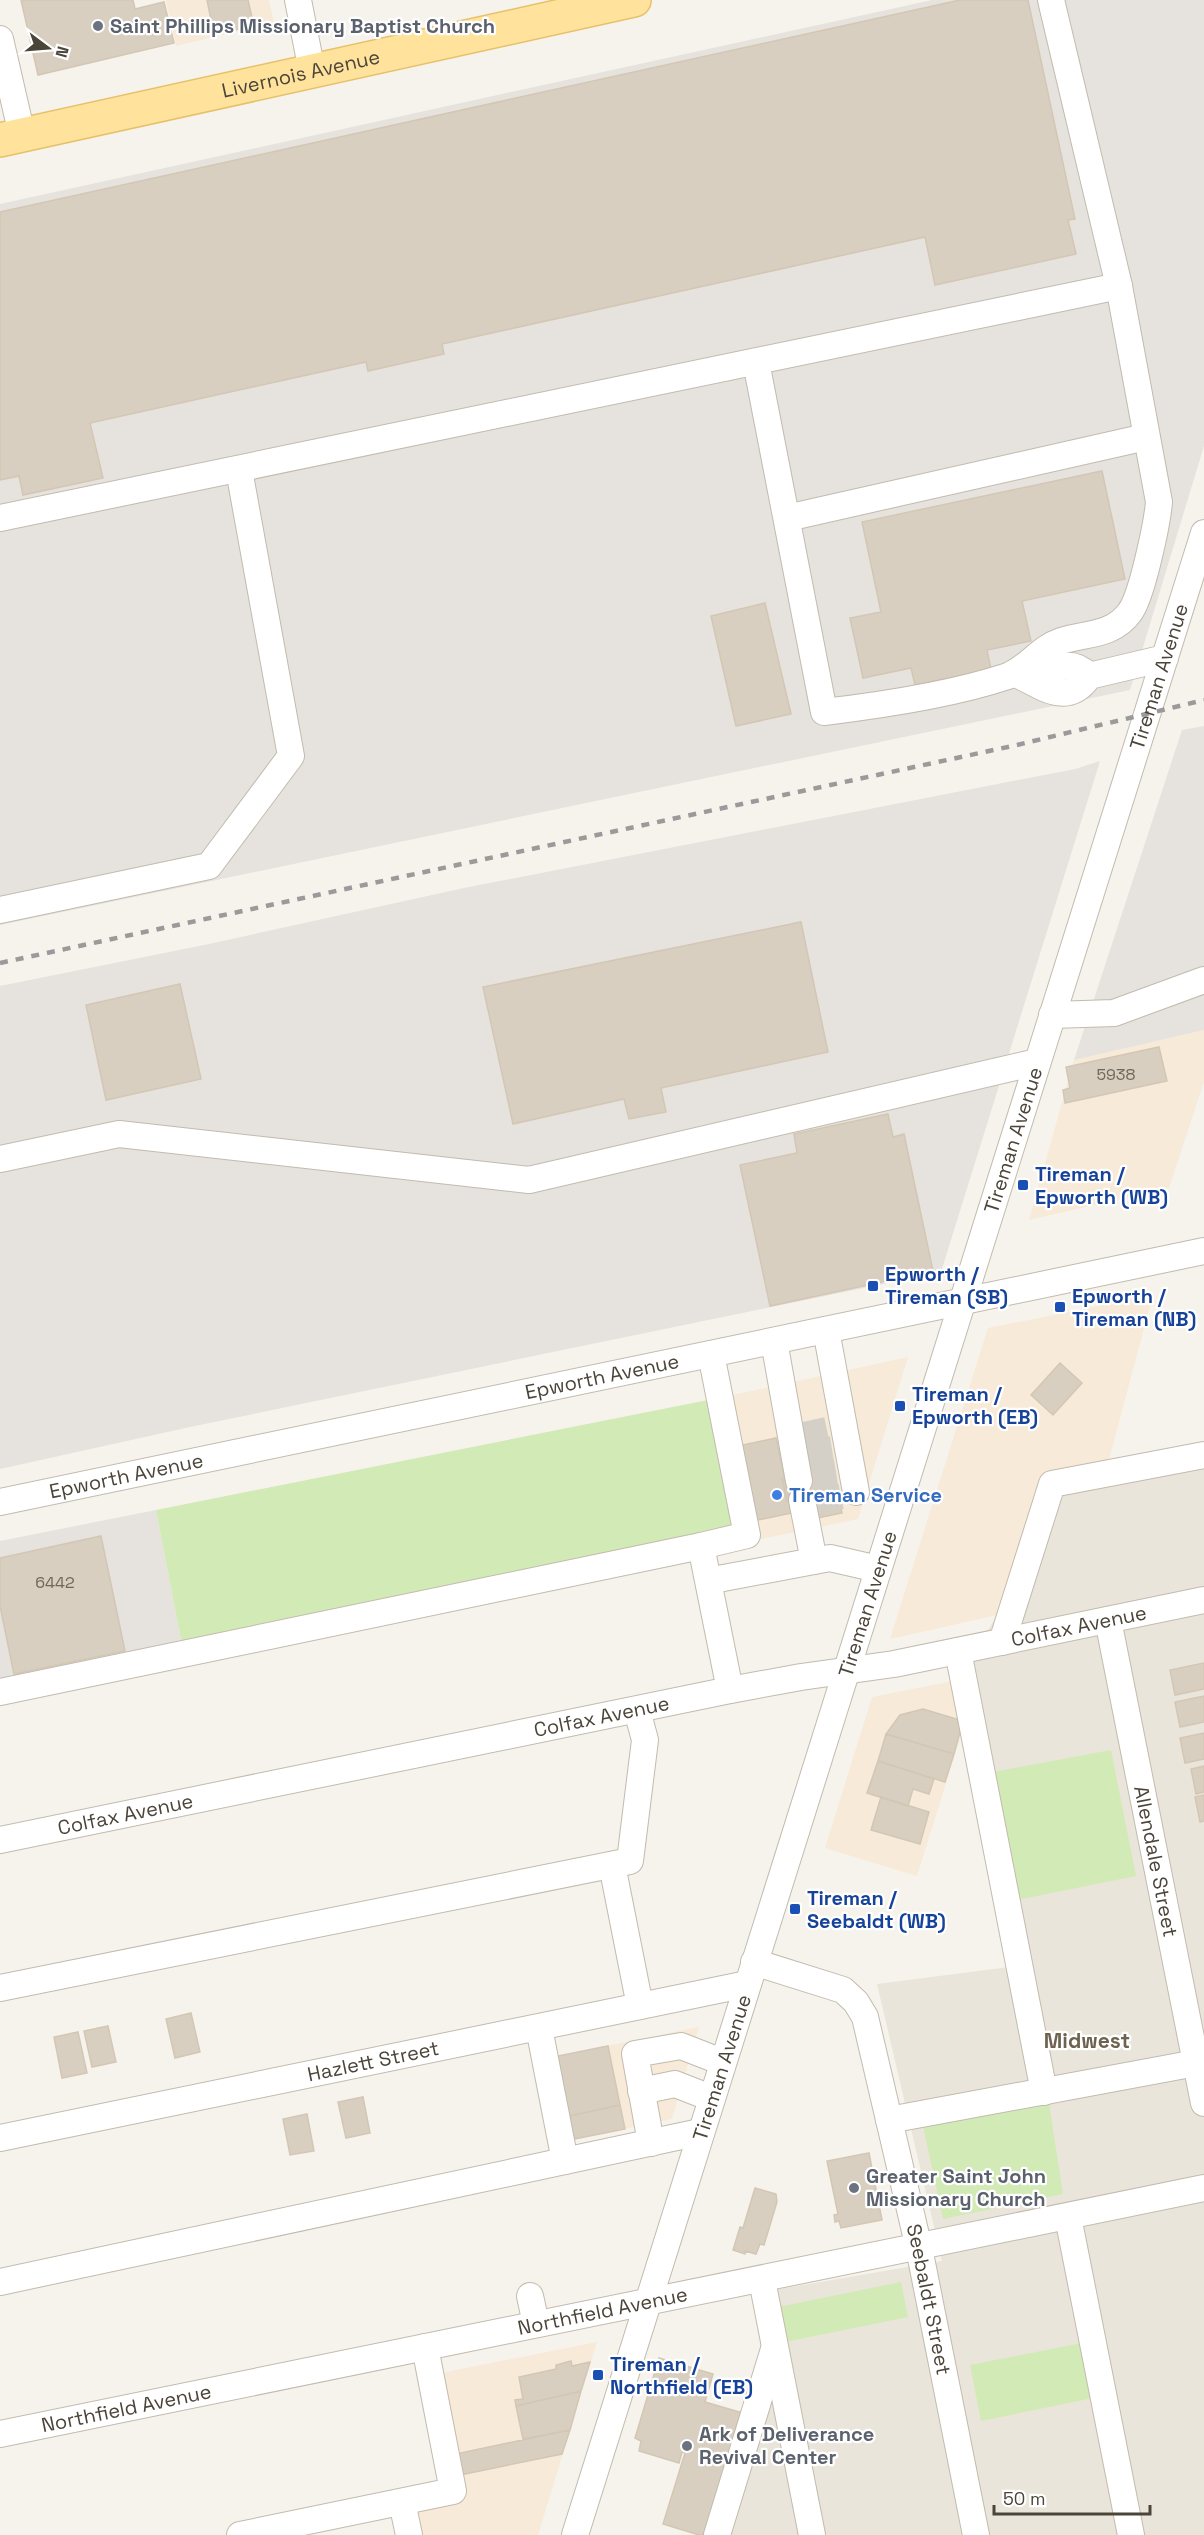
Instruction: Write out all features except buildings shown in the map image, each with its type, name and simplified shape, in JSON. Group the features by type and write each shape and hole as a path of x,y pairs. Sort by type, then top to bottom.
{"main road":[{"name":"Livernois Avenue","path":"11,137 312,71 593,4 634,0"}],"street":[{"path":"298,0 312,71"},
{"path":"756,362 824,712 920,698 1014,673 1040,652 1059,641 1106,631 1122,622 1132,610 1157,524 1159,502 1119,286 1051,0"},
{"path":"0,39 11,137"},
{"path":"0,518 1119,286"},
{"path":"787,518 1146,436"},
{"path":"0,910 209,866 291,756 239,470"},
{"name":"Tireman Avenue","path":"575,2535 1204,534"},
{"path":"1014,673 1040,685 1048,673 1071,665 1082,669 1089,676 1165,658"},
{"path":"1052,1015 1114,1013 1204,980"},
{"path":"0,1160 119,1134 529,1180 1037,1062"},
{"name":"Epworth Avenue","path":"0,1502 1204,1251"},
{"path":"814,1561 826,1330"},
{"path":"774,1341 820,1467 898,1504"},
{"path":"0,1692 747,1535 711,1354"},
{"path":"1002,1642 1052,1484 1204,1455"},
{"path":"701,1546 730,1690"},
{"path":"718,1579 830,1558 878,1569"},
{"name":"Colfax Avenue","path":"0,1840 730,1690 894,1664 1204,1600"},
{"name":"Allendale Street","path":"1108,1620 1204,2103"},
{"path":"958,1651 1044,2092"},
{"path":"0,1988 630,1861 645,1740 637,1710"},
{"path":"612,1865 640,2006"},
{"name":"Hazlett Street","path":"0,2138 640,2006 750,1973"},
{"name":"Seebaldt Street","path":"750,1973 843,1990 856,2002 865,2017 919,2248 976,2535"},
{"path":"539,2028 566,2161"},
{"path":"651,2143 635,2054 681,2046 722,2062"},
{"path":"889,2120 1196,2063"},
{"path":"641,2091 675,2084 711,2098"},
{"path":"0,2282 700,2132"},
{"name":"Northfield Avenue","path":"0,2433 762,2280 1204,2188"},
{"path":"1068,2217 1131,2535"},
{"path":"762,2280 812,2535"},
{"path":"530,2296 536,2324"},
{"path":"717,2535 774,2346"},
{"path":"240,2535 453,2491 425,2347"},
{"path":"402,2502 409,2535"}],"shaded area":[{"path":"166,0 269,0 274,23 176,46"},
{"path":"932,0 1204,0 1204,446 1130,690 0,925 0,204"},
{"path":"1204,726 1204,1030 1074,1060 1182,730"},
{"path":"1100,761 941,1272 190,1427 0,1469 0,986 209,944 464,888 1075,769"},
{"path":"1204,1030 1204,1082 1169,1188 1029,1220 1074,1060"},
{"path":"1153,1295 1108,1463 1047,1472 997,1615 890,1639 988,1328"},
{"path":"908,1357 858,1519 756,1540 728,1396"},
{"path":"1204,1443 1204,2535 705,2535 764,2346 774,2290 942,2261 877,1984 1009,1967 958,1680 997,1615 1047,1472 1108,1463"},
{"path":"156,1510 182,1645 0,1681 0,1541"},
{"path":"958,1680 967,1716 917,1876 825,1848 872,1697"},
{"path":"699,2027 672,2119 569,2140 553,2057"},
{"path":"597,2342 538,2535 417,2535 411,2508 460,2497 436,2374"}],"green space":[{"path":"713,1399 739,1530 182,1645 156,1510"},
{"path":"1111,1750 1136,1876 1017,1900 993,1772"},
{"path":"1048,2097 1063,2194 943,2219 922,2122"},
{"path":"901,2282 908,2317 785,2342 778,2307"},
{"path":"1087,2342 1098,2397 981,2421 970,2365"}],"tunnel":[{"path":"804,1435 827,1430"},
{"path":"807,1453 832,1449"},
{"path":"811,1476 836,1472"},
{"path":"817,1501 841,1496"}],"railway":[{"path":"0,963 1017,745 1204,700"}],"place":[{"name":"Saint Phillips Missionary Baptist Church","path":"98,26"},
{"name":"Tireman / Epworth (WB)","path":"1023,1185"},
{"name":"Epworth / Tireman (SB)","path":"873,1286"},
{"name":"Epworth / Tireman (NB)","path":"1060,1307"},
{"name":"Tireman / Epworth (EB)","path":"900,1406"},
{"name":"Tireman Service","path":"777,1495"},
{"name":"Tireman / Seebaldt (WB)","path":"795,1909"},
{"name":"Greater Saint John Missionary Church","path":"854,2188"},
{"name":"Tireman / Northfield (EB)","path":"598,2375"},
{"name":"Ark of Deliverance Revival Center","path":"687,2446"}],"district":[{"name":"Midwest","path":"1087,2040"}]}
